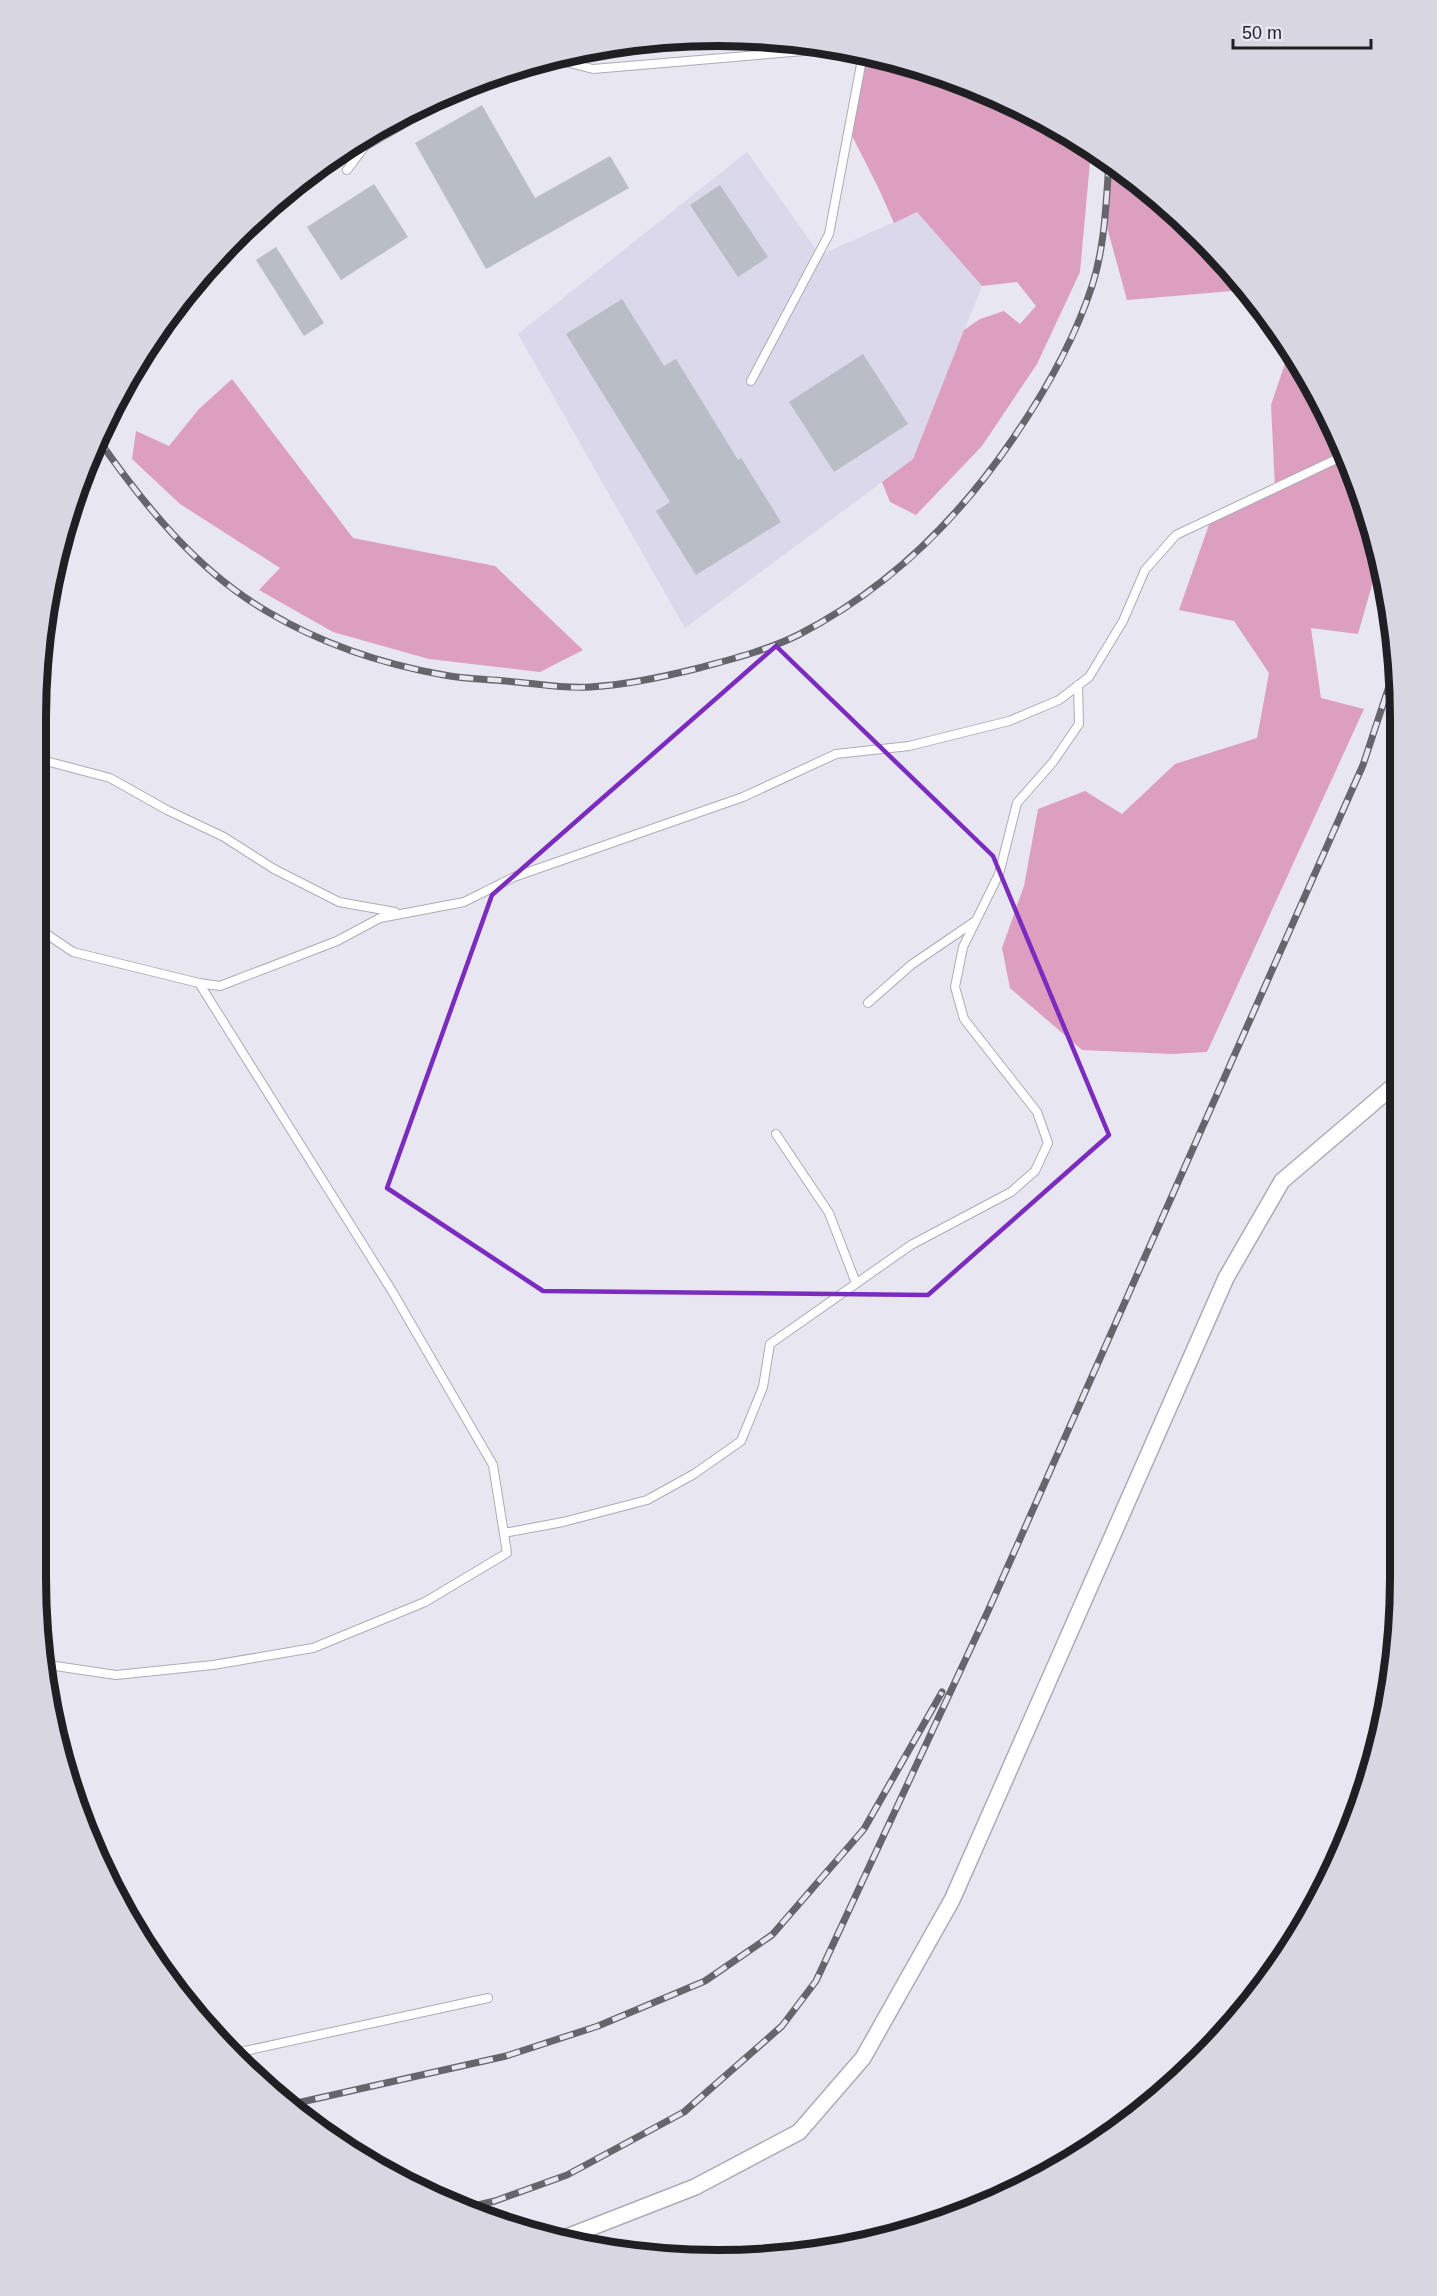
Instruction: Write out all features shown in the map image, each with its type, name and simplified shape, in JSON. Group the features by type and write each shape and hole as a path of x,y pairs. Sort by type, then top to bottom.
{"street":[{"path":"574,2234 695,2187 799,2132 863,2058 952,1900 1226,1278 1282,1181 1390,1089"}],"lane":[{"path":"570,63 593,69 799,51"},
{"path":"751,381 829,234 862,62"},
{"path":"347,170 362,149"},
{"path":"46,934 74,952 199,983 220,986 337,940 380,918 464,902 513,877 743,797 836,754 909,747 1009,721 1059,700 1089,677 1123,621 1145,570 1176,535 1338,458"},
{"path":"504,1533 563,1522 647,1500 694,1474 741,1442 763,1387 771,1344 911,1245 1011,1192 1035,1170 1048,1143 1037,1112 964,1019 954,987 963,947 999,874 1017,803 1053,762 1079,724 1078,686"},
{"path":"46,761 110,778 167,810 224,837 274,869 339,902 402,914"},
{"path":"868,1003 911,965 975,921"},
{"path":"52,1665 116,1675 213,1665 313,1648 425,1602 507,1553 493,1465 392,1291 199,983"},
{"path":"776,1134 829,1213 856,1283"},
{"path":"242,2052 488,1998"}],"highlighted area":[{"path":"776,646 993,856 1109,1135 928,1295 543,1291 387,1188 492,895"}],"shaded area":[{"path":"862,62 935,82 976,98 1016,116 1090,159 1080,272 1037,364 982,446 916,515 890,502 882,482 913,459 964,330 980,319 1004,311 1020,324 1036,306 1017,282 982,286 917,212 894,223 849,130"},
{"path":"747,152 820,255 917,212 982,286 913,459 685,628 518,334"},
{"path":"1108,171 1162,213 1194,243 1238,292 1127,300 1105,220"},
{"path":"1286,360 1321,421 1355,502 1375,574 1358,634 1311,628 1321,698 1364,709 1207,1052 1171,1054 1082,1050 1010,988 1002,948 1024,886 1038,809 1085,791 1122,814 1175,764 1257,738 1269,673 1234,621 1179,610 1211,519 1275,488 1271,405"},
{"path":"232,379 353,538 495,566 583,650 540,672 429,659 333,632 259,590 280,568 180,504 132,459 136,431 169,446 199,409"}],"building":[{"path":"482,105 535,198 610,156 629,188 486,269 415,143"},
{"path":"374,184 408,237 341,280 307,227"},
{"path":"720,185 768,257 738,277 690,205"},
{"path":"276,247 324,323 304,336 256,260"},
{"path":"622,299 664,366 676,359 738,460 741,458 781,522 696,575 656,511 670,502 566,334"},
{"path":"863,354 908,424 834,472 789,402"}],"railway":[{"path":"104,447 153,512 174,535 195,557 242,596 310,634 375,659 452,676 569,687 604,686 631,682 724,661 762,650 798,635 862,597 918,551 968,499 1024,422 1047,385 1077,327 1100,256 1108,171"},
{"path":"479,2205 567,2175 684,2112 782,2026 816,1981 988,1611 1363,765 1389,685"},
{"path":"299,2103 506,2056 598,2026 705,1981 772,1935 864,1829 942,1692"}]}
